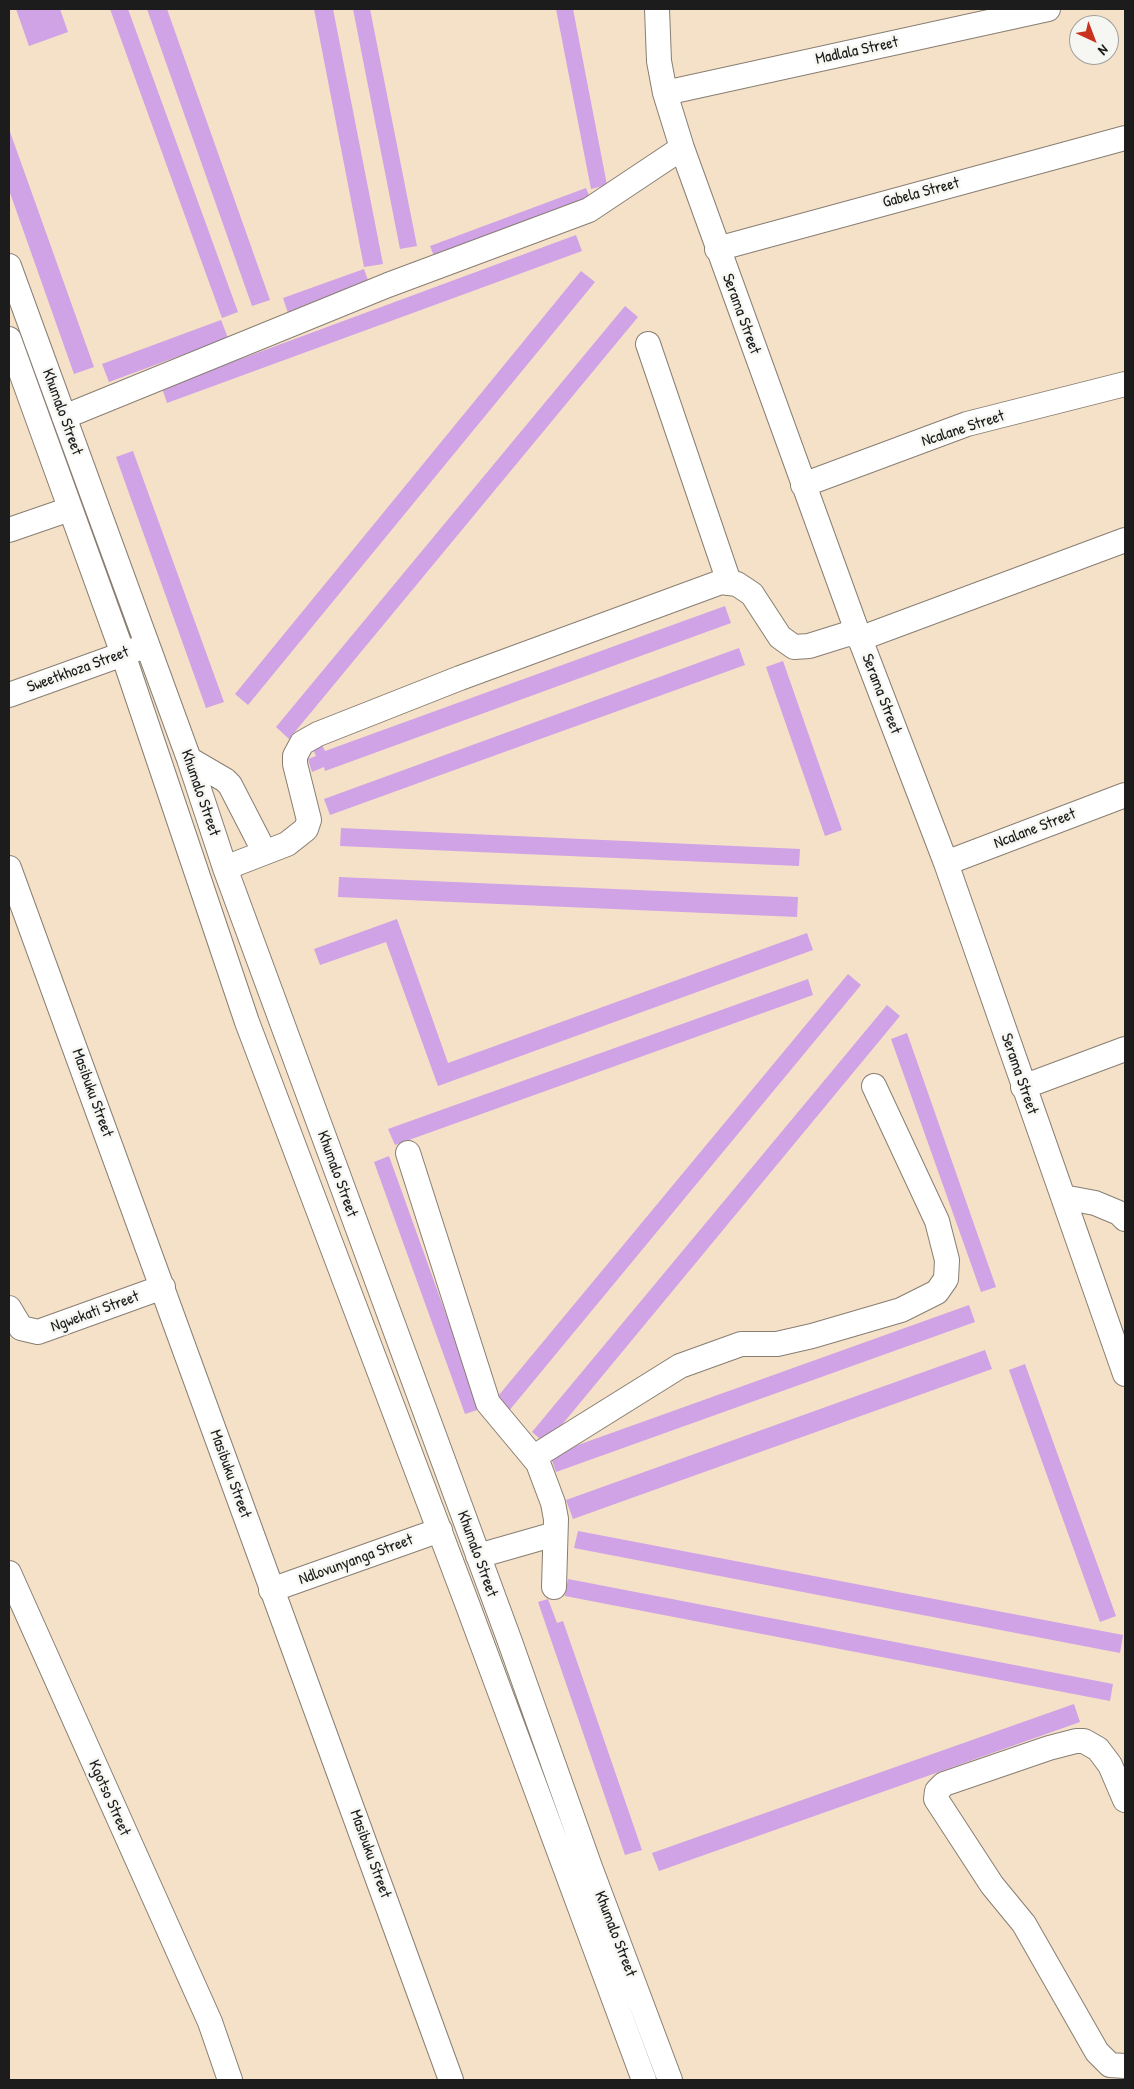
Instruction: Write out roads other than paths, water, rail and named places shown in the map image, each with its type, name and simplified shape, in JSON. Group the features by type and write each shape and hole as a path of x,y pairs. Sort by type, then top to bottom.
{"street":[{"name":"Serama Street","path":"657,9 659,61 665,93 682,148 858,635 946,863 1125,1374"},
{"name":"Madlala Street","path":"665,93 1048,9"},
{"name":"Gabela Street","path":"717,249 1125,138"},
{"path":"64,417 379,288 590,210 682,148"},
{"name":"Khumalo Street","path":"9,266 189,759 225,868 478,1556 590,1867 670,2080"},
{"name":"Khumalo Street","path":"9,339 123,654 247,1022 440,1530 644,2080"},
{"path":"648,344 729,582"},
{"name":"Ncalane Street","path":"803,485 967,424 1125,384"},
{"path":"9,530 70,509"},
{"path":"225,868 295,839 306,829 309,820 295,756 297,749 308,738 460,678 716,584 729,582 745,587 752,594 774,630 786,643 794,646 809,646 858,635 1125,540"},
{"name":"Sweetkhoza Street","path":"9,695 148,645"},
{"path":"189,759 225,780 230,785 264,852"},
{"name":"Ncalane Street","path":"946,863 1125,794"},
{"name":"Masibuku Street","path":"9,868 272,1590 323,1724 451,2080"},
{"path":"1023,1087 1125,1049"},
{"path":"534,1457 680,1366 741,1344 777,1344 812,1336 901,1310 936,1292 946,1279 947,1260 937,1221 874,1086"},
{"path":"408,1153 488,1403 538,1463 553,1503 556,1519 554,1587"},
{"path":"1063,1197 1095,1203 1119,1213 1125,1218"},
{"name":"Ngwekati Street","path":"9,1308 21,1328 38,1332 163,1287"},
{"name":"Ndlovunyanga Street","path":"272,1590 440,1530"},
{"path":"478,1556 555,1534"},
{"name":"Kgotso Street","path":"9,1573 210,2022 230,2080"},
{"path":"468,1606 508,1639"},
{"path":"1125,1800 1110,1765 1098,1749 1084,1741 1076,1741 1049,1748 944,1784 937,1791 936,1799 992,1885 1024,1924 1097,2052 1110,2065 1125,2066"},
{"name":"Kgotso Street","path":"210,2022 248,2080"}]}
